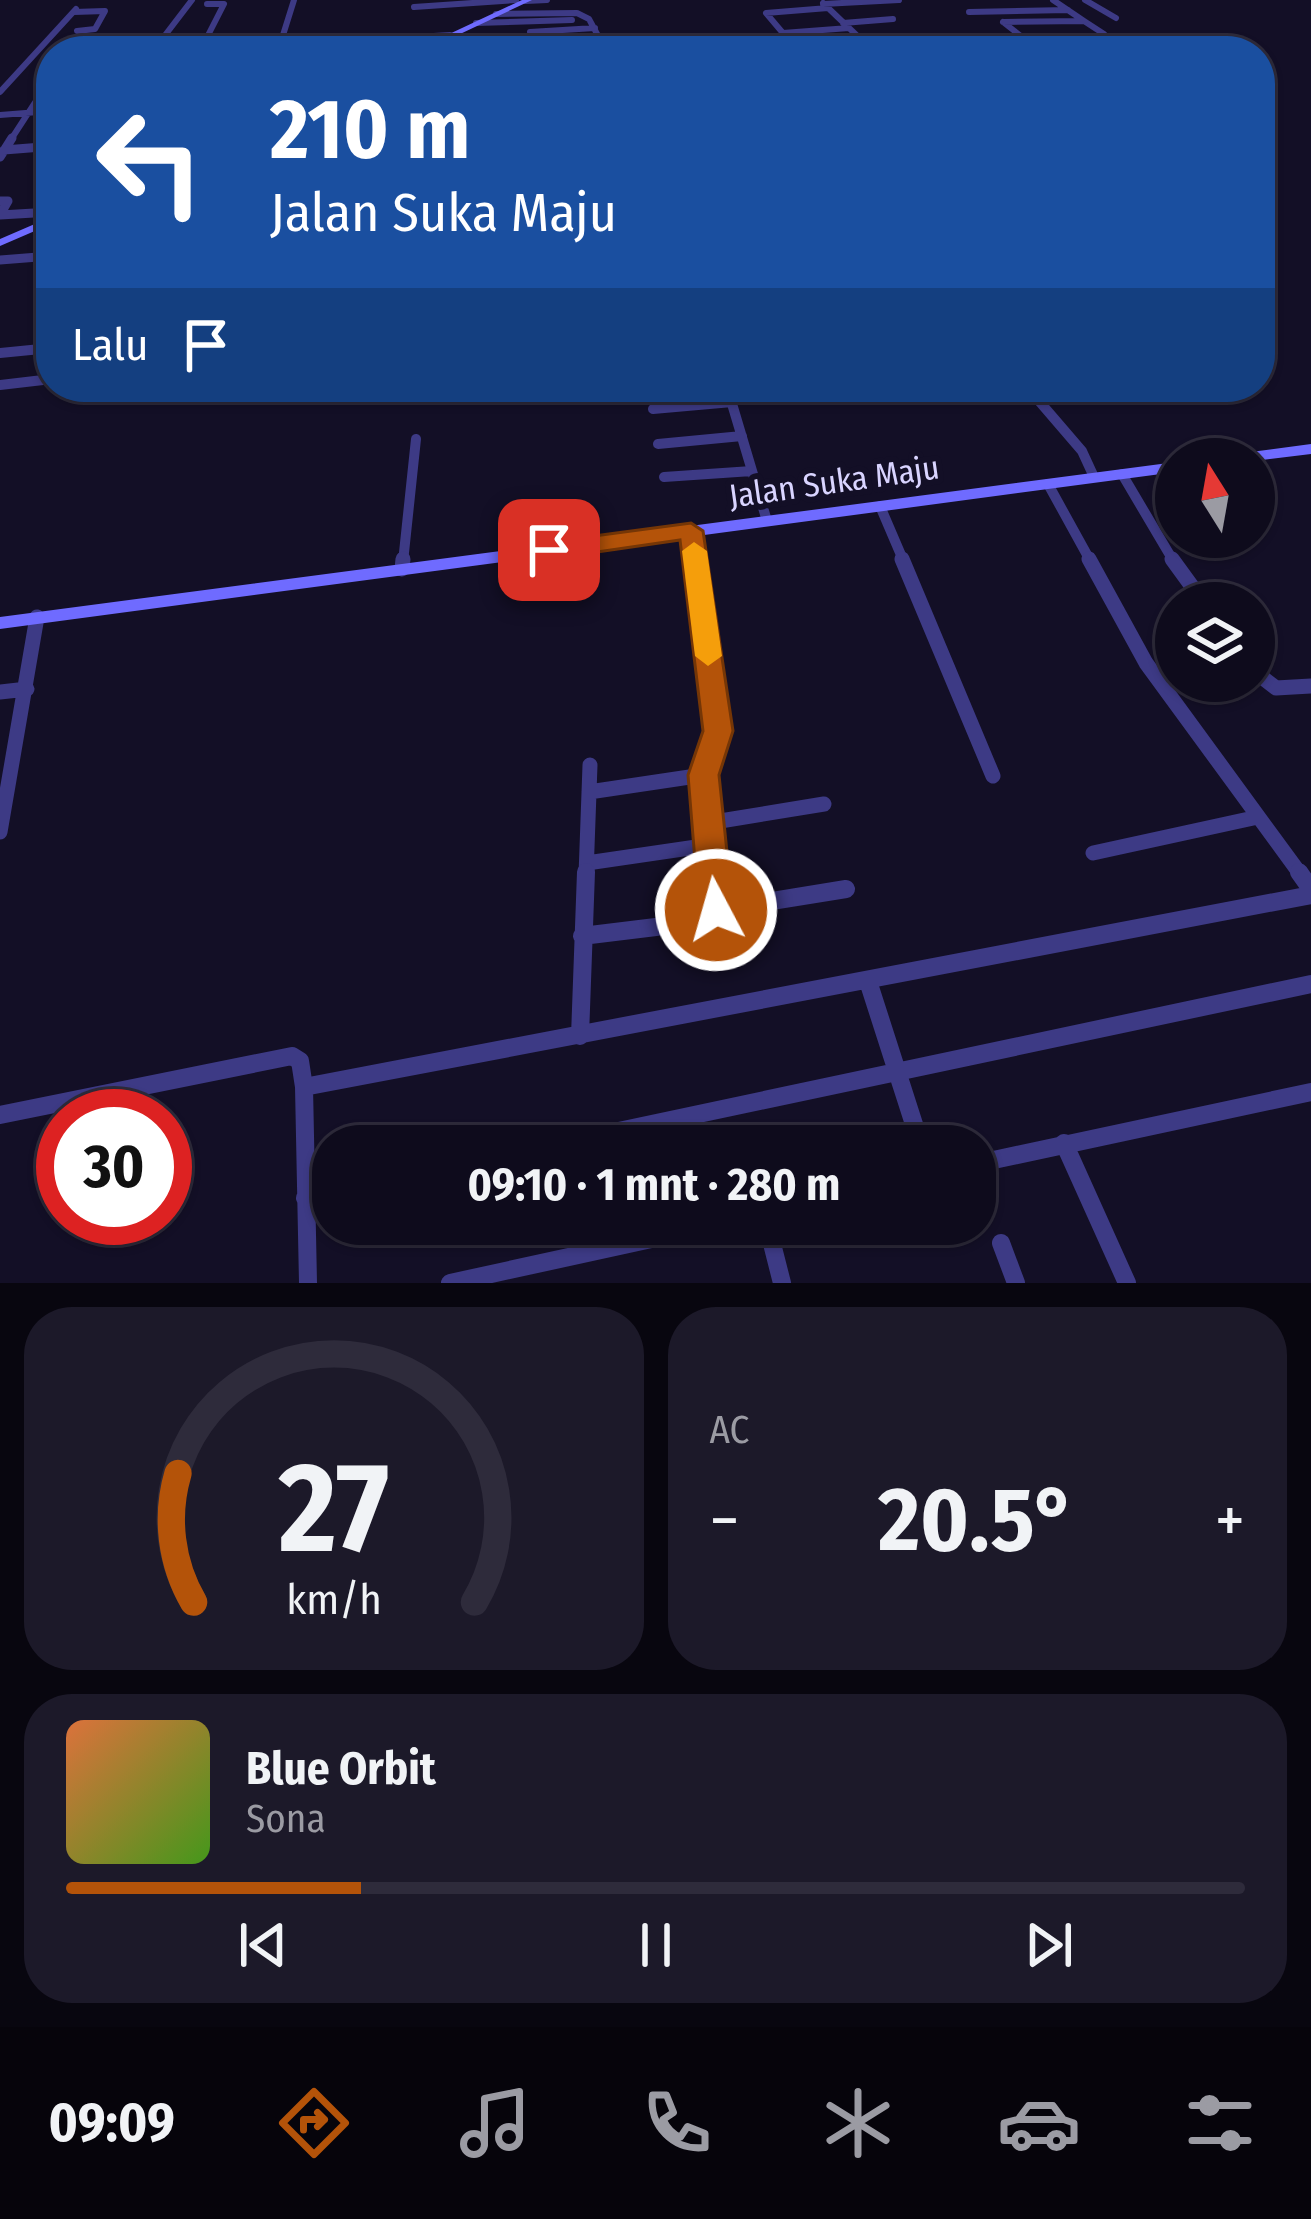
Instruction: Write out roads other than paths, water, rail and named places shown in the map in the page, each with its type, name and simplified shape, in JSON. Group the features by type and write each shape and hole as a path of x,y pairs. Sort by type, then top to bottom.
{"street":[{"path":"164,36 192,0"},
{"path":"284,36 293,16 293,0"},
{"path":"414,7 516,0"},
{"path":"434,36 450,35 527,0 547,0"},
{"path":"786,36 764,14 823,4 899,0"},
{"path":"1024,0 1068,31"},
{"path":"1054,0 1104,34"},
{"path":"1085,0 1116,18"},
{"path":"858,2 870,15"},
{"path":"207,4 224,4 208,36"},
{"path":"823,4 857,36"},
{"path":"56,36 75,10 105,11 95,29 77,36"},
{"path":"969,12 1068,10"},
{"path":"496,14 562,11 590,19 599,36"},
{"path":"476,23 590,19"},
{"path":"783,33 893,20"},
{"path":"1021,36 1003,22 1084,20"},
{"path":"396,30 466,28"},
{"path":"530,32 595,28"},
{"path":"814,31 819,36"},
{"path":"0,92 36,53"},
{"path":"2,153 36,99"},
{"path":"0,115 36,112"},
{"path":"2,153 36,148"},
{"path":"0,201 8,201 0,215 36,213"},
{"path":"0,222 36,218"},
{"path":"0,243 36,224"},
{"path":"0,260 36,257"},
{"path":"0,353 36,349"},
{"path":"0,385 36,381"},
{"path":"653,409 732,402 767,521"},
{"path":"1040,402 1082,452 1094,477"},
{"path":"658,443 742,436"},
{"path":"402,569 416,439"},
{"path":"1275,454 1307,450"},
{"name":"Jalan Suka Maju","path":"0,622 1155,470"},
{"path":"664,477 752,471"},
{"path":"1122,474 1156,538 1188,582"},
{"path":"304,1087 1311,892 1146,663 1048,484"},
{"path":"880,506 992,776"},
{"path":"691,531 718,731 703,775 716,910"},
{"path":"0,832 38,617"},
{"path":"1275,687 1311,686"},
{"path":"0,692 27,689"},
{"path":"580,1036 590,765"},
{"path":"590,792 703,775"},
{"path":"708,823 824,804"},
{"path":"1093,853 1258,818"},
{"path":"587,862 710,845"},
{"path":"582,936 705,921 716,910 846,889"},
{"path":"868,981 915,1125"},
{"path":"646,1125 1311,984"},
{"path":"0,1115 282,1056 300,1061 308,1283"},
{"path":"996,1159 1311,1092"},
{"path":"1064,1143 1127,1283"},
{"path":"305,1198 312,1196"},
{"path":"1001,1243 1016,1283"},
{"path":"449,1283 624,1245"},
{"path":"772,1245 782,1283"}]}
